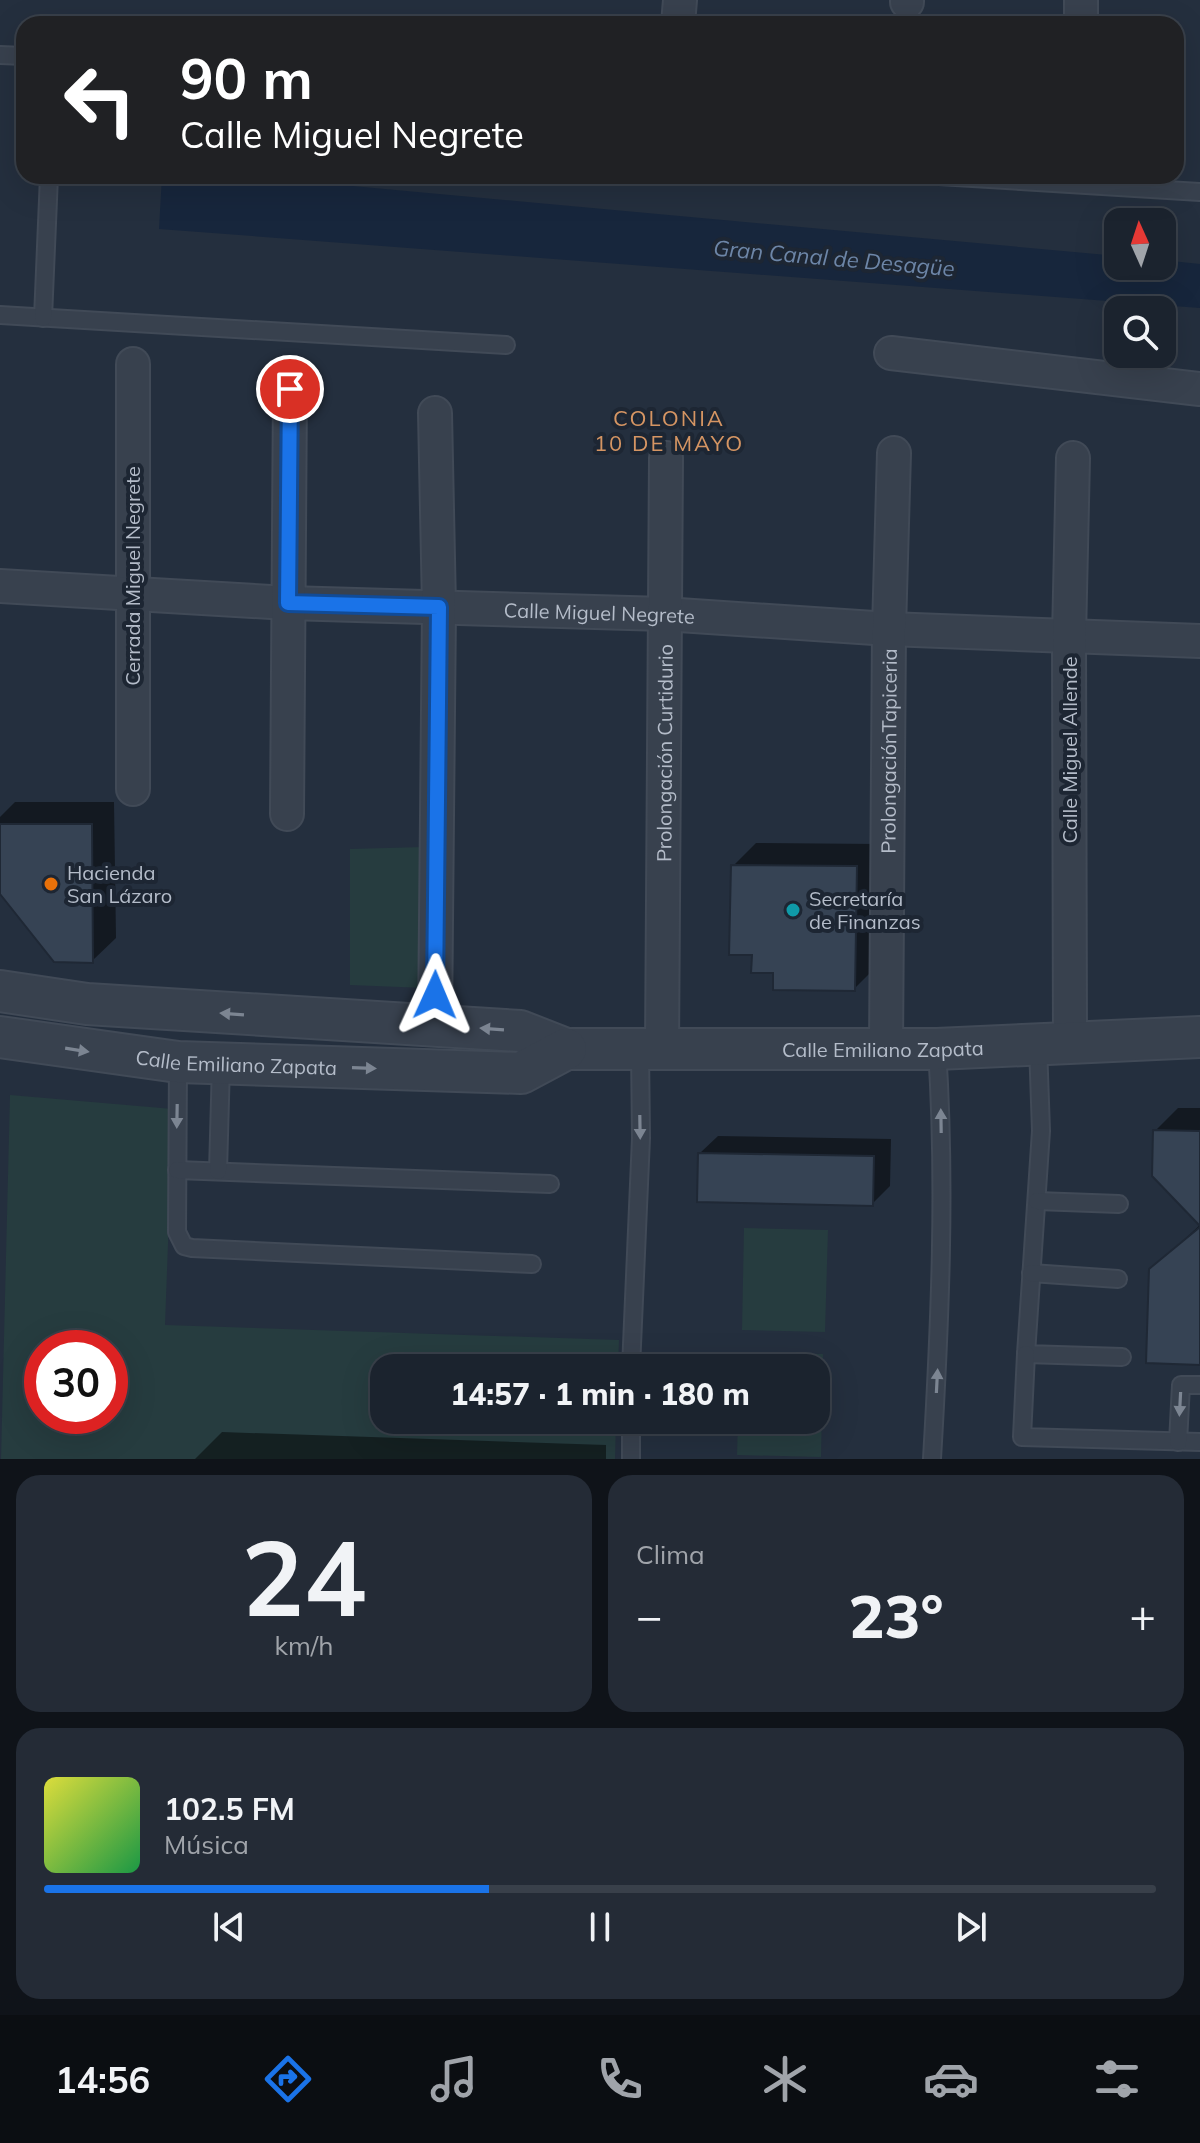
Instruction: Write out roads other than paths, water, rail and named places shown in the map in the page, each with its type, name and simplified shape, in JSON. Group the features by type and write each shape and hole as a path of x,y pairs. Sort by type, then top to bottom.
{"street":[{"path":"891,353 1200,389"},
{"name":"Cerrada Miguel Negrete","path":"133,364 133,789"},
{"path":"287,814 290,389"},
{"path":"435,413 439,607 435,1025"},
{"name":"ProlongaciónTapiceria","path":"886,1049 889,629 894,453"},
{"name":"Prolongación Curtidurio","path":"651,1049 666,458"},
{"name":"Calle Miguel Allende","path":"1054,1044 1073,458"},
{"name":"Calle Miguel Negrete","path":"0,586 288,603 664,614 889,629 1200,641"},
{"name":"Calle Emiliano Zapata","path":"0,991 87,1004 520,1031 566,1049 937,1049 1200,1037"},
{"name":"Calle Emiliano Zapata","path":"0,1037 178,1062 521,1073 566,1049"}],"lane":[{"path":"43,318 49,184"},
{"path":"1070,184 1200,192"},
{"path":"0,315 506,345"},
{"path":"1054,1044 1041,1131 1022,1437 1200,1442"},
{"path":"632,1354 641,1138 651,1049"},
{"path":"932,1459 938,1354 941,1120 937,1049"},
{"path":"178,1062 177,1232 184,1246 532,1264"},
{"path":"218,1171 221,1064"},
{"path":"177,1170 550,1184"},
{"path":"1037,1201 1119,1204"},
{"path":"1031,1273 1118,1279"},
{"path":"1026,1354 1122,1357"},
{"path":"1178,1442 1181,1385 1200,1385"},
{"path":"631,1434 631,1459"}],"water":[{"name":"Gran Canal de Desagüe","path":"162,184 330,184 1104,255 1104,280 1176,280 1176,261 1200,264 1200,308 1176,306 1176,296 1104,296 1104,301 159,229"}],"place":[{"name":"Hacienda San Lázaro","path":"51,884"},
{"name":"Secretaría de Finanzas","path":"793,910"}],"district":[{"name":"COLONIA 10 DE MAYO","path":"669,430"}]}
